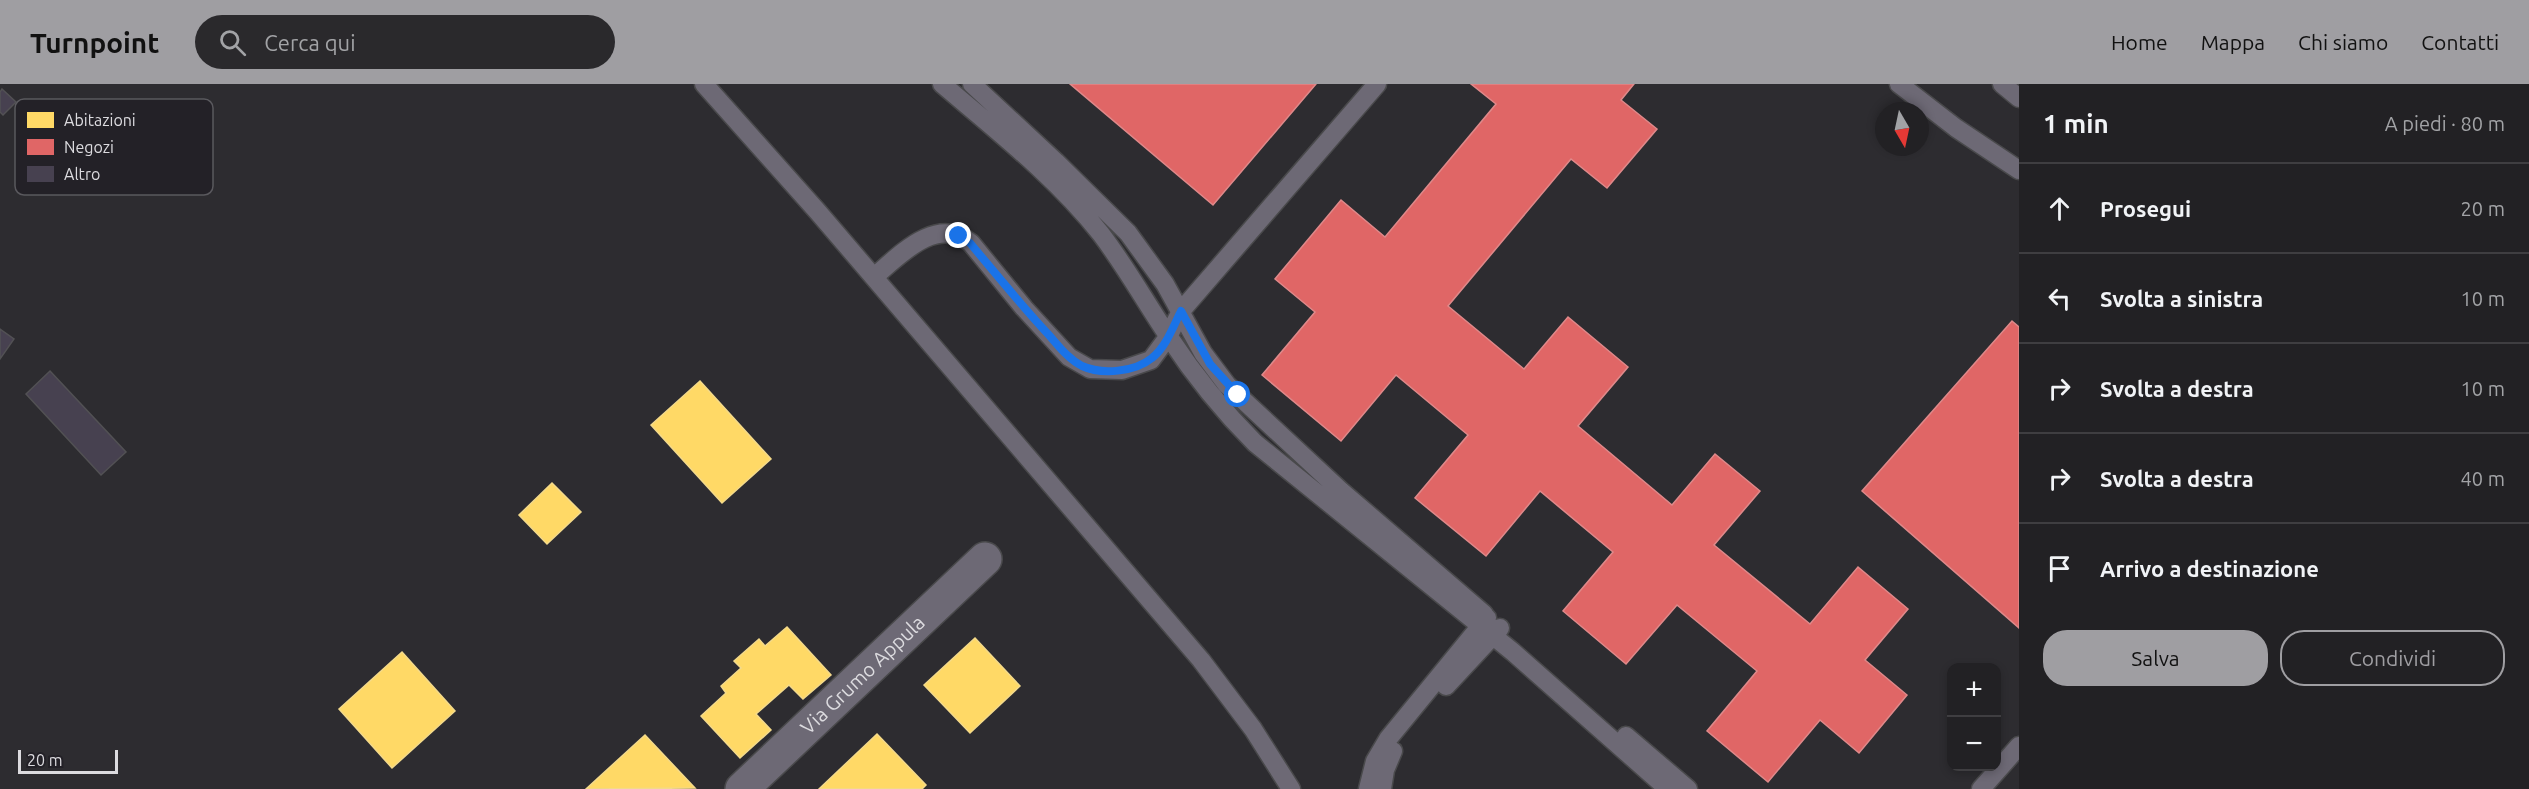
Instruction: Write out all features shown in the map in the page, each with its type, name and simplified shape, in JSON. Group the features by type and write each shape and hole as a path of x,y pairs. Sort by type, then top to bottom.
{"street":[{"name":"Via Grumo Appula","path":"742,789 985,559"}],"lane":[{"path":"704,84 874,277 1201,660 1253,729 1291,789"},
{"path":"942,84 1041,171 1085,216 1119,260 1168,337 1218,402 1266,454 1491,627 1688,789"},
{"path":"972,84 1128,233 1165,284 1210,364 1238,395 1668,789"},
{"path":"874,277 922,238 936,234 953,234 970,243 1024,308 1069,357 1081,365 1106,371 1131,368 1151,360 1168,337 1181,311 1377,84"},
{"path":"1899,84 1956,128 2019,170"},
{"path":"2002,84 2019,98"},
{"path":"1368,789 1372,769 1388,739 1491,627"},
{"path":"1382,789 1388,760 1401,736 1491,627"},
{"path":"1982,789 2019,746"}],"building: Abitazioni":[{"path":"700,381 771,459 722,503 651,425"},
{"path":"552,483 581,512 547,544 519,515"},
{"path":"787,627 831,675 803,699 789,685 756,714 771,730 740,758 701,716 726,693 721,686 741,668 734,661 759,639 765,646"},
{"path":"975,638 1020,686 970,733 924,685"},
{"path":"402,652 455,711 392,768 339,709"},
{"path":"877,734 926,785 922,789 819,789"},
{"path":"645,735 695,788 586,789"}],"building: Negozi":[{"path":"1070,84 1316,84 1213,205"},
{"path":"1471,84 1634,84 1621,100 1657,129 1607,188 1571,159 1448,306 1524,369 1568,317 1628,367 1578,426 1672,505 1715,454 1760,491 1714,545 1810,624 1858,567 1908,609 1865,660 1907,695 1859,753 1820,720 1768,782 1707,731 1757,671 1677,605 1626,664 1563,611 1613,552 1540,491 1486,556 1415,498 1468,435 1396,375 1341,441 1262,375 1315,312 1275,279 1341,200 1385,237 1496,104"},
{"path":"2012,321 2019,327 2019,628 1862,491"}],"building: Altro":[{"path":"2,89 15,101 3,115 0,112"},
{"path":"0,329 14,339 0,359"},
{"path":"50,371 126,452 101,475 26,394"}],"route":[{"path":"959,236 970,243 1024,308 1069,357 1081,365 1090,369 1114,371 1131,368 1151,360 1168,337 1181,311 1210,364 1238,395"}]}
